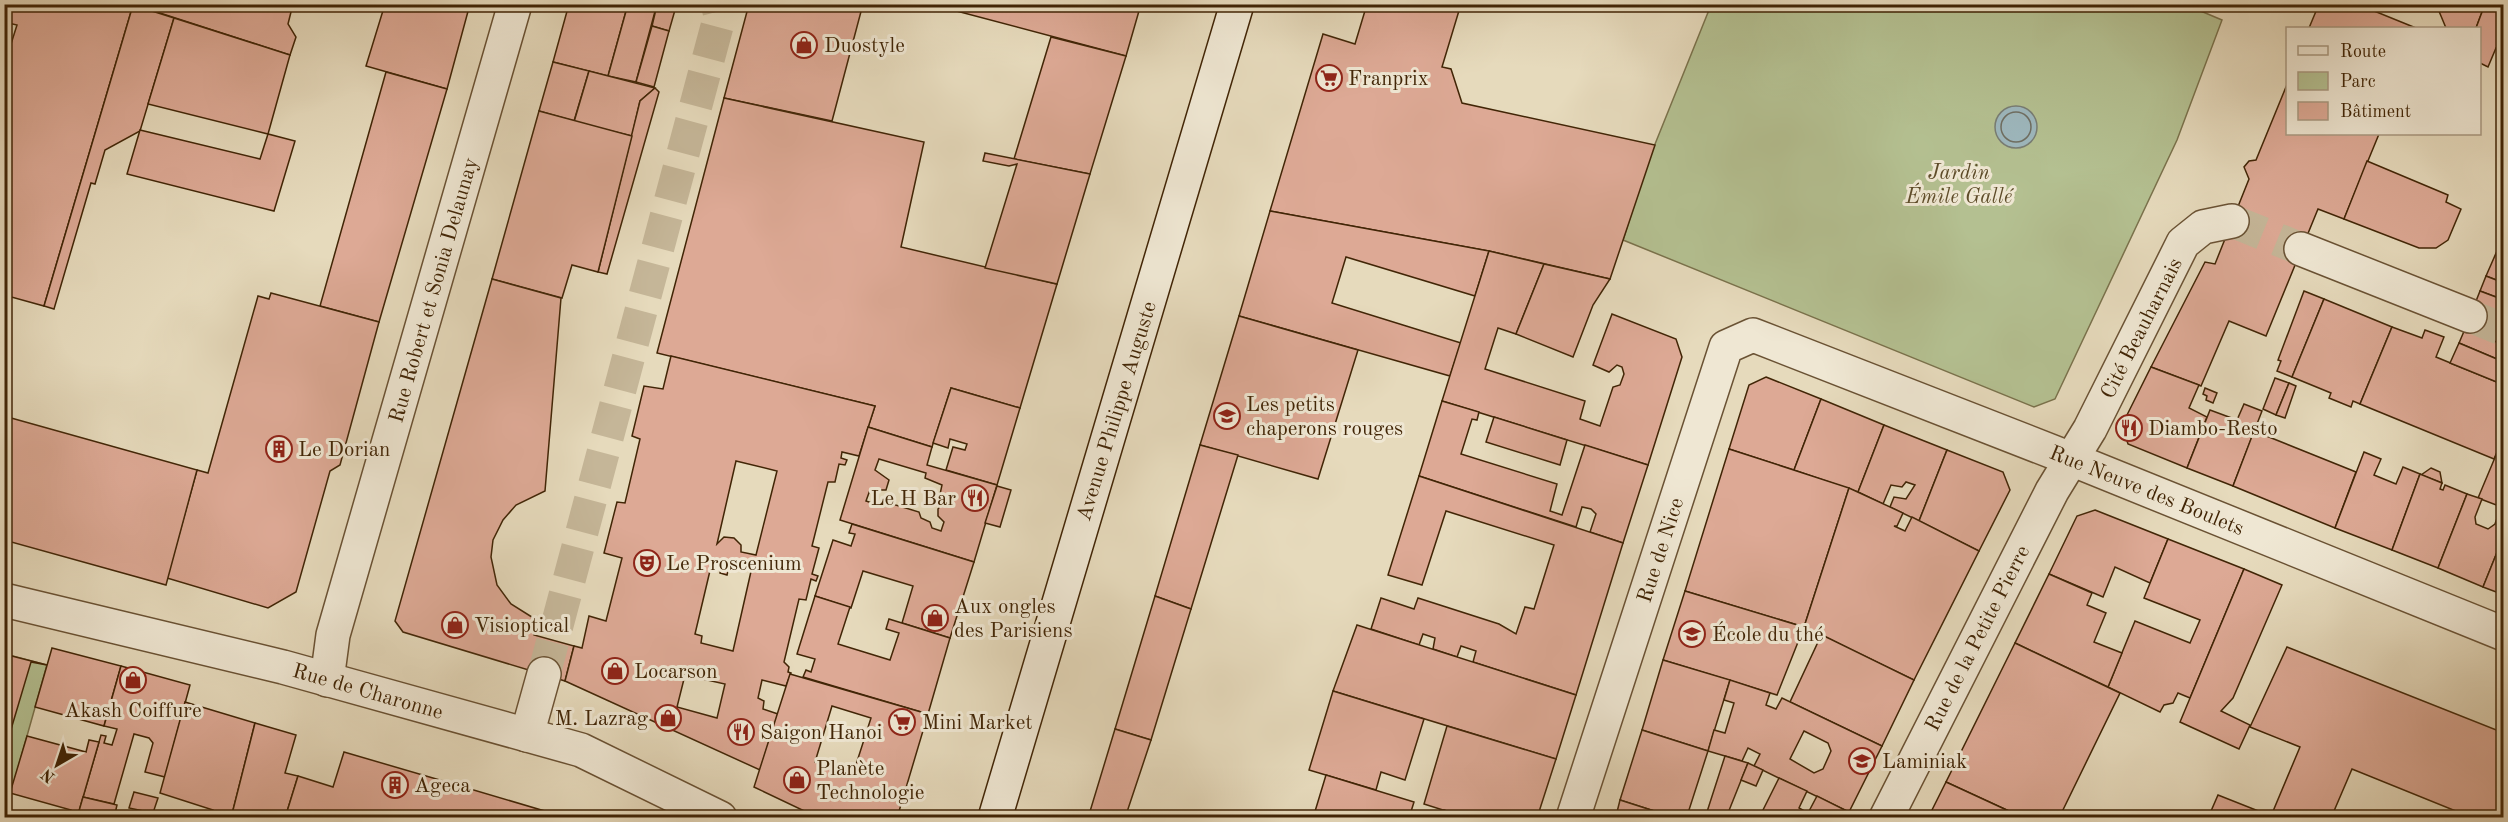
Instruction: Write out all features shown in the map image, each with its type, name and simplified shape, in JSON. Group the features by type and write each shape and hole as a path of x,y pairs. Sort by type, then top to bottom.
{"street":[{"name":"Rue Robert et Sonia Delaunay","path":"327,680 333,635 515,4"},
{"name":"Avenue Philippe Auguste","path":"995,818 1237,4"},
{"name":"Cité Beauharnais","path":"2071,459 2090,429 2183,243 2203,227 2232,221"},
{"path":"2301,249 2470,316"},
{"name":"Rue de Nice","path":"1574,818 1726,346 1754,335 1789,349"},
{"name":"Rue Neuve des Boulets","path":"1789,349 2071,459 2504,634"},
{"name":"Rue de la Petite Pierre","path":"1886,818 2052,490 2071,459"},
{"name":"Rue de Charonne","path":"4,600 283,667 581,750 720,818"},
{"path":"527,735 544,674"}],"green space":[{"name":"Jardin Émile Gallé","path":"2184,4 2222,20 2177,140 2055,399 2034,407 1623,240 1647,164 1711,5"},
{"path":"5,654 47,665 5,814"}],"water":[{"path":"2016,106 2031,112 2037,127 2031,142 2016,148 2001,142 1995,127 2001,112"}],"building":[{"path":"4,4 133,5 44,306 4,295 4,66 17,25 4,22"},
{"path":"132,4 293,4 288,24 296,37 290,55"},
{"path":"385,4 470,4 447,89 366,66"},
{"path":"569,4 628,4 608,76 553,62"},
{"path":"628,4 657,4 636,82 608,76"},
{"path":"749,4 863,4 832,121 724,98"},
{"path":"930,4 1141,4 1126,56"},
{"path":"1367,4 1461,4 1442,67 1451,69 1462,103 1655,145 1610,279 1489,251 1270,211 1323,34 1355,44"},
{"path":"2319,4 2357,4 2414,27 2309,27"},
{"path":"2436,4 2485,4 2476,27 2446,27"},
{"path":"2485,4 2504,7 2504,51 2496,48 2488,67 2481,64 2481,27 2476,27"},
{"path":"133,5 174,18 140,131 105,150 95,184 91,183 54,309 44,306"},
{"path":"657,5 675,10 669,31 652,26"},
{"path":"174,18 290,55 268,134 148,104"},
{"path":"652,26 669,31 654,87 636,82"},
{"path":"1051,37 1126,56 1090,174 1014,159"},
{"path":"553,62 589,71 574,121 539,111"},
{"path":"589,71 655,88 640,101 632,136 574,122"},
{"path":"386,72 447,89 379,322 320,306"},
{"path":"2286,87 2286,135 2379,135 2344,219 2318,209 2266,336 2229,321 2201,386 2151,367 2205,262 2215,264 2249,179 2244,167 2249,161 2256,160"},
{"path":"655,88 659,92 607,274 598,272 640,101"},
{"path":"724,98 924,142 901,247 1057,284 1020,408 951,388 932,447 868,427 875,406 657,353"},
{"path":"539,111 632,136 598,272 572,265 562,298 492,279"},
{"path":"140,130 260,159 268,134 295,141 274,211 127,174"},
{"path":"985,153 1090,174 1057,284 985,268 1017,164 1009,166 983,161"},
{"path":"2367,161 2448,195 2446,202 2461,209 2448,240 2436,248 2419,248 2344,219"},
{"path":"1270,211 1489,251 1475,296 1346,257 1332,303 1461,343 1450,376 1239,316"},
{"path":"2504,235 2504,283 2486,276"},
{"path":"1489,251 1544,264 1516,334 1498,328 1485,369 1585,401 1580,419 1600,426 1613,387 1620,385 1624,374 1622,367 1617,365 1609,372 1593,365 1612,314 1676,339 1682,357 1648,465 1442,401"},
{"path":"1544,264 1610,279 1593,305 1573,357 1516,334"},
{"path":"2486,276 2504,283 2504,300 2480,291"},
{"path":"492,279 561,298 545,491 516,505 503,520 493,540 491,557 497,585 511,604 535,619 534,635 574,646 565,681 403,632 395,621"},
{"path":"2304,291 2324,299 2292,377 2277,371 2281,361 2278,360"},
{"path":"2480,291 2504,300 2504,345 2465,329"},
{"name":"Le Dorian","path":"271,293 379,322 340,465 330,471 296,592 268,608 167,578 197,470 208,473 258,296 269,299"},
{"path":"2324,299 2392,327 2360,404 2353,401 2351,407 2329,398 2331,393 2292,377"},
{"path":"1239,316 1358,350 1318,479 1200,445"},
{"path":"2392,327 2422,338 2425,330 2444,337 2436,357 2504,385 2504,436 2494,459 2360,404"},
{"path":"2465,329 2504,345 2504,362 2459,343"},
{"path":"2459,343 2504,362 2504,385 2450,363"},
{"path":"671,356 875,406 859,456 842,452 841,458 847,460 845,465 839,464 835,482 828,482 812,546 819,548 812,574 818,576 816,581 811,579 806,600 799,599 784,662 789,667 788,672 791,673 786,686 762,680 758,698 764,701 763,709 778,714 760,770 565,681 574,646 582,648 589,616 606,621 622,558 604,553 617,502 625,503 640,439 632,436 644,386 663,389","holes":["736,461 777,471 756,555 741,552 741,545 734,538 724,537 717,544","713,558 723,560 720,573 727,575 730,562 752,567 733,651 701,643 702,636 695,634","685,675 725,684 717,718 677,707"]},
{"path":"2151,367 2199,385 2189,408 2207,417 2187,468 2128,444 2122,425"},
{"path":"1766,377 1821,399 1794,470 1729,449 1749,385"},
{"path":"2275,378 2289,383 2276,415 2263,409"},
{"path":"2289,383 2296,386 2285,418 2276,415"},
{"path":"951,388 1020,408 997,485 946,470 953,447 965,450 967,444 950,439 948,448 933,443"},
{"path":"2205,388 2217,393 2213,403 2206,400 2207,396 2203,394"},
{"path":"1821,399 1884,425 1858,492 1794,470"},
{"path":"1442,401 1479,412 1477,420 1472,419 1461,454 1557,484 1550,511 1562,515 1585,445 1648,465 1623,543 1590,532 1596,514 1591,509 1582,507 1576,527 1419,476"},
{"path":"2244,404 2262,411 2233,486 2187,468 2210,410 2237,420"},
{"path":"4,416 197,470 166,585 4,540"},
{"path":"1494,417 1567,440 1560,465 1486,442"},
{"path":"1884,425 1947,450 1919,521 1890,507 1894,497 1906,499 1915,485 1906,482 1902,487 1891,485 1883,504 1858,492"},
{"path":"868,427 932,447 927,465 997,485 974,562 840,520","holes":["879,459 926,473 925,478 942,485 939,499 950,503 942,504 938,509 938,516 944,522 941,531 932,528 930,522 921,518 919,512 889,503 884,507 866,501 870,490 886,490 889,480 875,470"]},
{"path":"2254,431 2356,472 2335,528 2233,486"},
{"path":"2504,436 2504,508 2478,498"},
{"path":"1200,445 1238,455 1191,609 1155,596"},
{"path":"1729,449 1849,488 1804,627 1685,591"},
{"path":"1947,450 2003,472 2010,490 1979,551 1919,521"},
{"path":"2364,452 2381,459 2374,475 2396,484 2403,467 2420,474 2392,550 2335,528"},
{"path":"2431,468 2440,472 2442,483 2421,475"},
{"path":"2420,474 2442,483 2440,489 2443,490 2445,485 2467,494 2438,568 2392,550"},
{"path":"1419,476 1623,543 1576,695 1473,662 1476,651 1461,646 1457,657 1433,649 1435,638 1423,634 1419,645 1371,629 1381,598 1414,609 1418,598 1499,624 1516,634 1525,607 1534,609 1554,545 1446,511 1422,585 1388,575"},
{"path":"997,486 1011,490 1000,527 985,523"},
{"path":"1849,488 1903,513 1897,526 1894,526 1905,531 1912,517 1979,551 1914,680 1804,627"},
{"path":"2467,494 2482,499 2475,517 2476,524 2488,529 2495,524 2501,507 2504,508 2504,535 2483,587 2438,568"},
{"path":"2095,510 2168,539 2150,583 2115,567 2103,597 2049,574 2077,516"},
{"path":"852,524 974,562 950,638 902,623 913,586 863,571 851,608 815,596 833,540 851,546 855,534 849,533"},
{"path":"2504,535 2504,595 2483,587"},
{"path":"2168,539 2244,569 2190,698 2178,693 2173,703 2164,705 2160,712 2108,687 2135,621 2190,643 2200,620 2144,598"},
{"path":"2244,569 2282,585 2233,698 2221,711 2250,725 2239,749 2180,722"},
{"path":"2049,574 2092,593 2087,605 2106,613 2094,642 2122,653 2108,687 2015,643"},
{"path":"1685,591 1804,627 1777,695 1663,660"},
{"path":"815,596 850,607 838,644 890,660 899,633 886,629 889,619 950,638 928,714 803,677 806,670 811,672 815,659 797,654"},
{"path":"1155,596 1191,609 1151,740 1115,729"},
{"path":"1357,625 1576,695 1556,759 1333,691"},
{"path":"1816,632 1914,680 1882,746 1790,702 1818,642 1813,639"},
{"path":"2015,643 2120,693 2059,818 2024,818 1946,782"},
{"path":"2287,647 2504,733 2504,818 2473,818 2352,769 2331,818 2208,818 2218,795 2271,816 2300,747 2250,727"},
{"path":"52,648 121,666 104,726 35,707"},
{"path":"4,654 47,665 31,662 4,753"},
{"path":"1663,660 1730,680 1708,751 1642,730"},
{"path":"121,666 190,685 165,777 145,772 153,743 149,738 134,734 114,804 83,797 101,735 106,736 104,743 112,745 117,729 104,726"},
{"path":"790,674 928,714 897,818 819,818 754,787","holes":["832,706 871,718 853,774 815,762"]},
{"path":"1730,680 1770,693 1766,705 1776,709 1782,698 1882,746 1849,812 1754,766 1760,754 1748,748 1742,761 1708,751 1714,730 1725,733 1734,703 1724,700","holes":["1804,731 1828,743 1831,751 1823,769 1814,773 1790,759"]},
{"path":"1333,691 1424,719 1405,780 1381,772 1376,790 1309,770"},
{"path":"185,702 255,723 231,818 211,818 213,810 160,793"},
{"path":"255,723 296,735 285,773 298,776 285,818 231,818"},
{"path":"1447,726 1556,759 1537,818 1468,818 1424,804"},
{"path":"1115,729 1151,740 1125,818 1088,818"},
{"path":"1642,730 1708,751 1688,813 1704,818 1676,818 1620,800"},
{"path":"27,736 86,752 89,740 99,742 77,818 69,818 71,810 10,793"},
{"name":"Ageca","path":"344,752 565,817 285,818 298,776 333,787"},
{"path":"1725,756 1748,763 1726,818 1705,818"},
{"path":"1748,763 1763,770 1756,786 1741,780"},
{"path":"1326,775 1414,802 1409,818 1313,818"},
{"path":"1779,778 1807,791 1799,808 1808,813 1817,796 1849,812 1846,818 1759,818"},
{"path":"1946,782 2024,818 1928,818"},
{"path":"134,792 158,798 153,813 129,808"},
{"path":"83,797 117,805 114,818 77,818"},
{"path":"1620,800 1676,818 1634,818 1617,812"},
{"path":"1444,810 1468,818 1442,818"}],"tunnel":[{"path":"544,674 720,15 717,4"},
{"path":"2232,221 2301,249"},
{"path":"2470,316 2504,330"}],"place":[{"name":"Duostyle","path":"804,45"},
{"name":"Franprix","path":"1329,78"},
{"name":"Les petits chaperons rouges","path":"1227,416"},
{"name":"Diambo-Resto","path":"2129,428"},
{"name":"Le Dorian","path":"279,449"},
{"name":"Le H Bar","path":"975,498"},
{"name":"Le Proscenium","path":"647,563"},
{"name":"Aux ongles des Parisiens","path":"935,618"},
{"name":"Visioptical","path":"455,625"},
{"name":"École du thé","path":"1692,634"},
{"name":"Locarson","path":"615,671"},
{"name":"Akash Coiffure","path":"133,680"},
{"name":"M. Lazrag","path":"668,718"},
{"name":"Mini Market","path":"902,722"},
{"name":"Saigon Hanoi","path":"741,732"},
{"name":"Laminiak","path":"1862,761"},
{"name":"Planète Technologie","path":"797,780"},
{"name":"Ageca","path":"395,785"}]}
